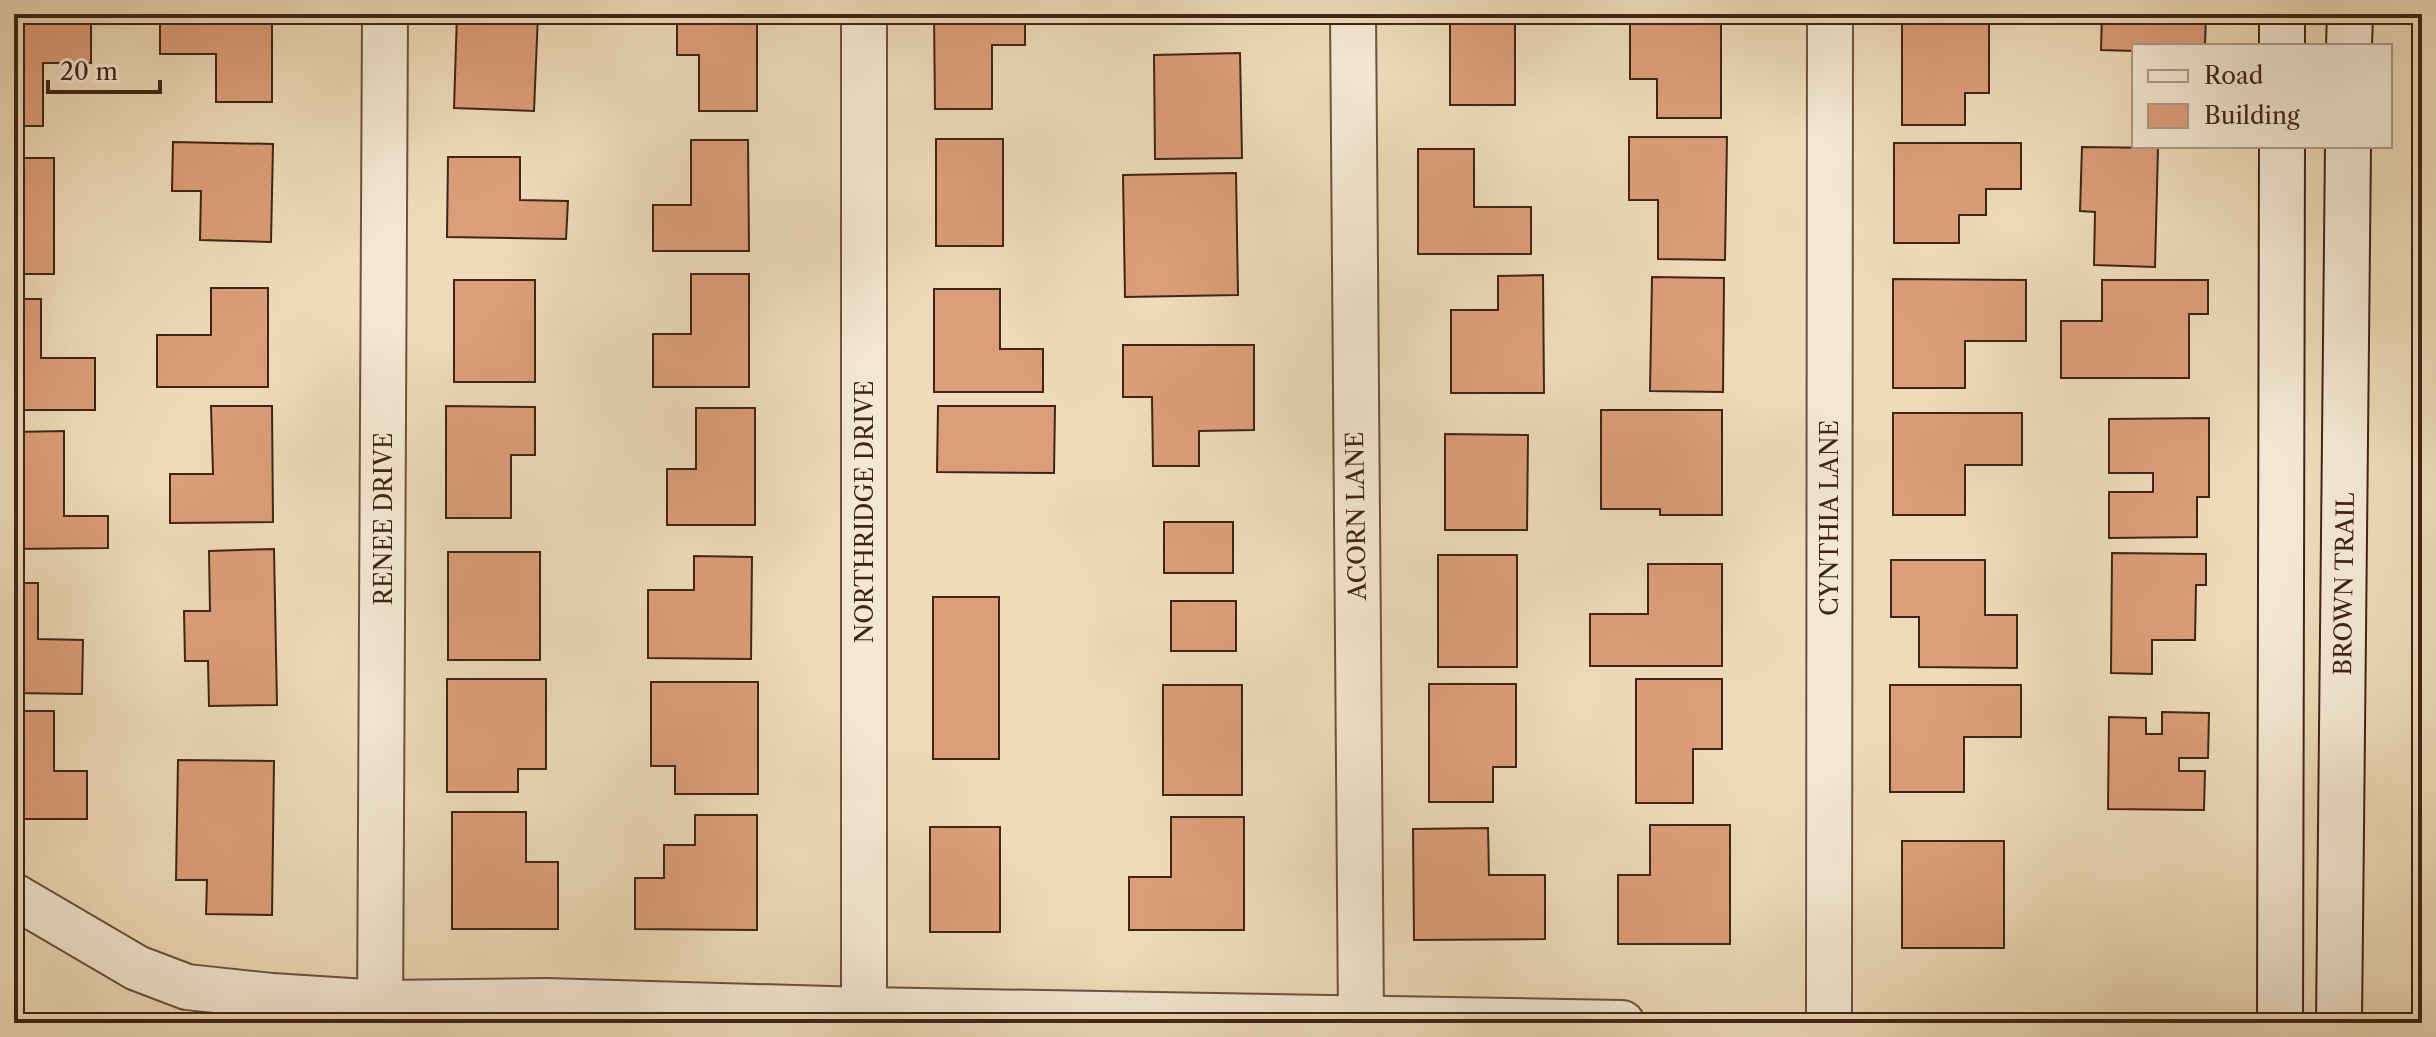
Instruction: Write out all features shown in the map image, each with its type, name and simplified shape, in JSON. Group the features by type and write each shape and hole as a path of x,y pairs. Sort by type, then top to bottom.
{"street":[{"name":"RENEE DRIVE","path":"380,1013 385,14"},
{"name":"NORTHRIDGE DRIVE","path":"864,14 864,1010"},
{"name":"ACORN LANE","path":"1353,14 1361,1017"},
{"name":"CYNTHIA LANE","path":"1829,1023 1830,14"},
{"path":"2282,14 2282,44"},
{"path":"2349,44 2350,14"},
{"path":"2280,1023 2282,148"},
{"name":"BROWN TRAIL","path":"2339,1023 2348,148"},
{"path":"14,896 137,968 187,987 272,996 380,1013 546,1001 864,1010 1622,1023"}],"building":[{"path":"160,14 272,14 272,102 216,102 216,54 160,54"},
{"path":"457,14 538,14 534,111 454,108"},
{"path":"677,14 757,14 757,111 699,111 699,55 677,55"},
{"path":"934,14 1025,14 1025,45 992,45 992,109 935,109"},
{"path":"1450,14 1515,14 1515,105 1450,105"},
{"path":"1630,14 1721,14 1721,118 1657,118 1657,79 1630,79"},
{"path":"1902,14 1989,14 1989,93 1965,93 1965,125 1902,125"},
{"path":"2102,14 2206,14 2205,44 2132,44 2132,51 2101,50"},
{"path":"14,17 91,17 91,63 43,63 43,126 14,126"},
{"path":"1240,53 1242,158 1155,159 1154,55"},
{"path":"1629,137 1727,137 1725,260 1658,259 1658,200 1629,200"},
{"path":"936,139 1003,139 1003,246 936,246"},
{"path":"691,140 748,140 749,251 653,251 653,205 691,205"},
{"path":"173,142 273,144 271,242 200,240 201,191 172,191"},
{"path":"1894,143 2021,143 2021,189 1986,189 1986,215 1959,215 1959,243 1894,243"},
{"path":"2082,147 2158,148 2155,267 2094,265 2095,212 2080,211"},
{"path":"1418,149 1474,149 1474,207 1531,207 1531,254 1418,254"},
{"path":"448,157 520,157 520,200 568,201 566,239 447,237"},
{"path":"14,158 54,158 54,274 14,274"},
{"path":"1236,173 1238,295 1125,297 1123,175"},
{"path":"691,274 749,274 749,387 653,387 653,334 691,334"},
{"path":"1543,275 1544,393 1451,393 1451,310 1498,310 1498,276"},
{"path":"1652,277 1724,278 1723,392 1650,391"},
{"path":"1893,279 2026,280 2026,341 1965,341 1965,388 1893,388"},
{"path":"454,280 535,280 535,382 454,382"},
{"path":"2102,280 2208,280 2208,314 2189,314 2189,378 2061,378 2061,321 2102,321"},
{"path":"211,288 268,288 268,387 157,387 157,335 211,335"},
{"path":"934,289 1000,289 1000,349 1043,349 1043,392 934,392"},
{"path":"14,299 41,299 41,358 95,358 95,410 14,410"},
{"path":"1123,345 1254,345 1254,430 1199,431 1199,466 1153,466 1152,397 1123,397"},
{"path":"211,406 272,406 273,522 170,523 170,474 213,474"},
{"path":"446,406 535,407 535,455 511,455 511,518 446,518"},
{"path":"938,406 1055,406 1054,473 937,472"},
{"path":"696,408 755,408 755,525 667,525 667,469 696,469"},
{"path":"1601,410 1722,410 1722,515 1660,515 1660,509 1601,509"},
{"path":"1893,413 2022,413 2022,465 1965,465 1965,515 1893,515"},
{"path":"2209,418 2209,497 2197,497 2197,537 2109,538 2109,492 2153,492 2153,473 2109,473 2109,419"},
{"path":"64,431 64,516 108,516 108,548 14,549 14,432"},
{"path":"1445,434 1528,435 1527,530 1445,530"},
{"path":"1164,522 1233,522 1233,573 1164,573"},
{"path":"274,549 277,705 209,706 208,661 185,661 184,611 210,611 209,551"},
{"path":"448,552 540,552 540,660 448,660"},
{"path":"2112,553 2206,554 2206,585 2196,585 2195,640 2152,640 2152,674 2111,673"},
{"path":"1438,555 1517,555 1517,667 1438,667"},
{"path":"694,556 752,557 751,659 648,658 648,590 694,590"},
{"path":"1891,560 1985,560 1985,615 2017,615 2017,668 1919,667 1919,617 1891,617"},
{"path":"1648,564 1722,564 1722,666 1590,666 1590,614 1648,614"},
{"path":"14,583 38,583 38,639 83,640 82,694 14,693"},
{"path":"933,597 999,597 999,759 933,759"},
{"path":"1171,601 1236,601 1236,651 1171,651"},
{"path":"447,679 546,679 546,769 518,769 518,792 447,792"},
{"path":"1636,679 1722,679 1722,749 1693,749 1693,803 1636,803"},
{"path":"651,682 758,682 758,794 675,794 675,766 651,766"},
{"path":"1429,684 1516,684 1516,767 1493,767 1493,802 1429,802"},
{"path":"1163,685 1242,685 1242,795 1163,795"},
{"path":"1890,685 2021,685 2021,737 1964,737 1964,792 1890,792"},
{"path":"14,711 54,711 54,771 87,771 87,819 14,819"},
{"path":"2162,712 2209,713 2208,758 2179,758 2179,771 2205,771 2204,810 2108,809 2109,717 2146,718 2146,734 2162,734"},
{"path":"178,760 274,761 272,915 206,914 207,880 176,880"},
{"path":"452,812 526,812 526,862 558,862 558,929 452,929"},
{"path":"695,815 757,815 757,930 635,929 635,878 664,878 664,845 695,845"},
{"path":"1171,817 1244,817 1244,930 1129,930 1129,877 1171,877"},
{"path":"1650,825 1730,825 1730,944 1618,944 1618,875 1650,875"},
{"path":"930,827 1000,827 1000,932 930,932"},
{"path":"1488,828 1489,875 1545,875 1545,939 1414,940 1413,829"},
{"path":"1902,841 2004,841 2004,948 1902,948"}]}
